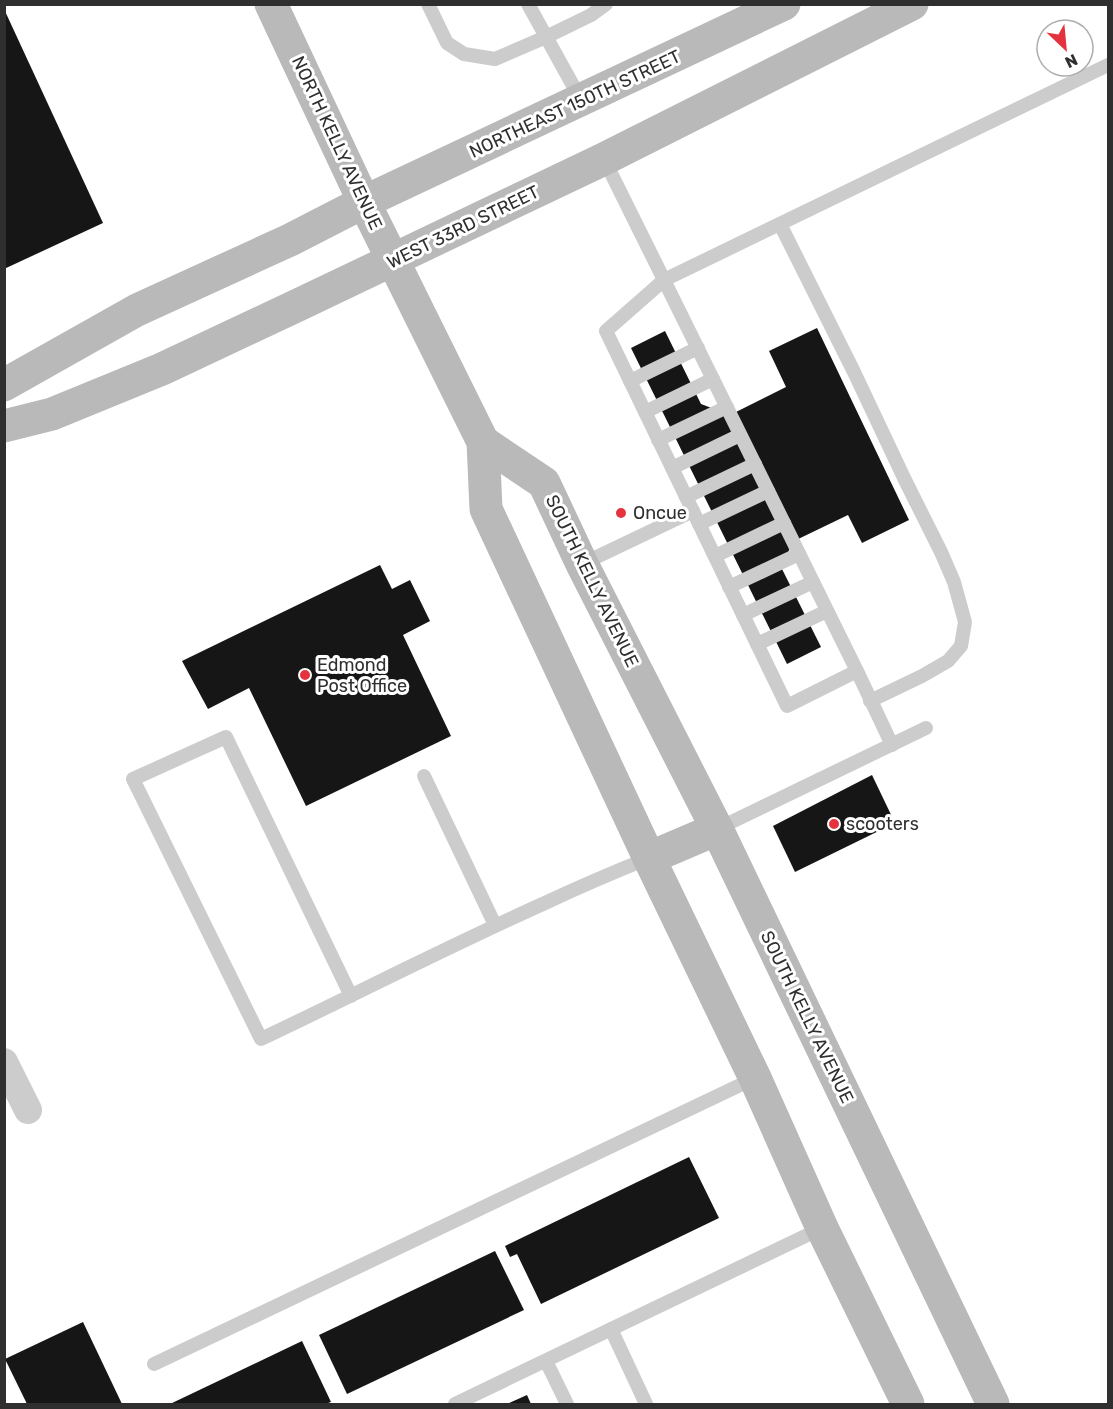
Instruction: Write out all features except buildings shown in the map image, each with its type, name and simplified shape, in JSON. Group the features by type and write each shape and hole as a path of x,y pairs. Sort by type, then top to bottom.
{"main road":[{"name":"NORTH KELLY AVENUE","path":"271,4 364,202 483,441"},
{"name":"NORTHEAST 150TH STREET","path":"364,202 784,4"},
{"name":"WEST 33RD STREET","path":"4,426 52,414 162,369 604,159 912,4"},
{"path":"4,385 137,310 290,240 364,202"},
{"path":"483,441 486,509 649,858 755,1078 822,1228 908,1404"},
{"name":"SOUTH KELLY AVENUE","path":"483,441 544,483 582,564 717,829 993,1404"},
{"path":"649,858 717,829"}],"street":[{"path":"4,1062 28,1110"}],"lane":[{"path":"428,4 447,43 465,54 495,59 546,37 589,10 606,4"},
{"path":"528,4 581,100"},
{"path":"857,671 787,706 606,331 664,280 1108,65"},
{"path":"604,159 892,745"},
{"path":"780,224 941,552 954,582 965,622 961,646 948,661 870,701"},
{"path":"630,381 698,348"},
{"path":"645,412 713,379"},
{"path":"658,440 727,407"},
{"path":"672,468 740,435"},
{"path":"686,497 755,464"},
{"path":"699,524 768,492"},
{"path":"582,564 693,511"},
{"path":"715,556 784,523"},
{"path":"729,587 799,554"},
{"path":"743,615 813,582"},
{"path":"757,644 827,610"},
{"path":"717,829 926,728"},
{"path":"351,996 226,737 133,779 261,1039 351,996 495,925 649,858"},
{"path":"423,776 495,925"},
{"path":"154,1364 755,1078"},
{"path":"455,1404 822,1228"},
{"path":"611,1329 646,1404"},
{"path":"546,1361 567,1404"}],"place":[{"name":"Oncue","path":"621,513"},
{"name":"Edmond Post Office","path":"305,675"},
{"name":"scooters","path":"834,824"}]}
